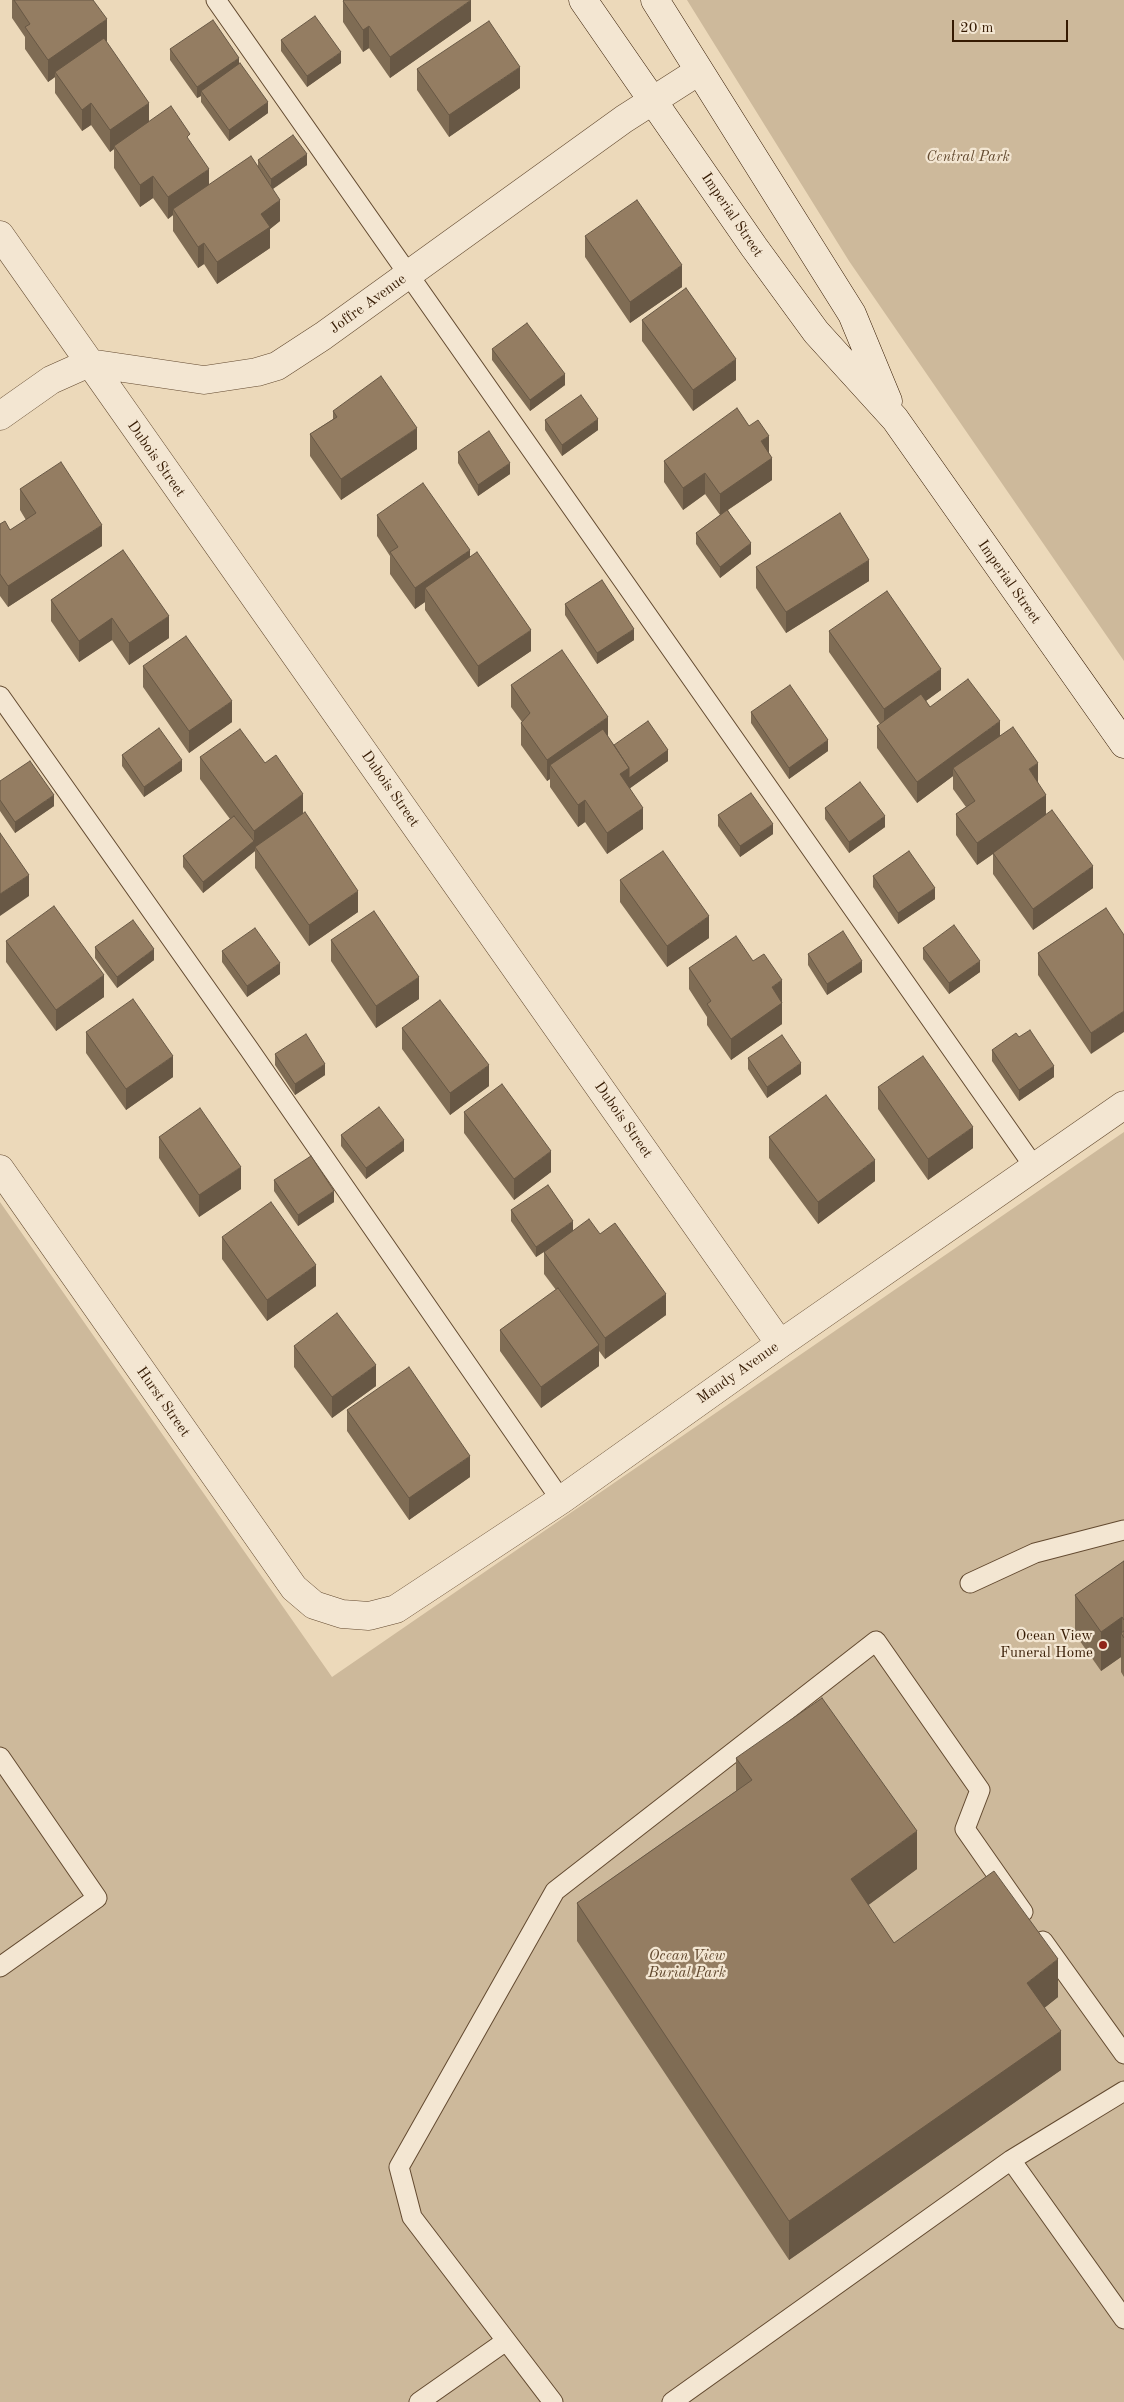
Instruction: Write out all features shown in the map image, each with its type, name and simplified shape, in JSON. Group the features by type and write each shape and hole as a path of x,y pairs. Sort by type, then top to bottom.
{"street":[{"name":"Imperial Street","path":"583,0 754,247 816,332 895,419 1124,744"},
{"name":"Imperial Street","path":"655,0 852,314 895,419"},
{"name":"Joffre Avenue","path":"89,363 204,380 257,372 277,366 408,275 611,128 699,71"},
{"name":"Dubois Street","path":"0,235 780,1344"},
{"path":"0,416 51,380 89,363"},
{"name":"Mandy Avenue","path":"342,1614 369,1616 396,1609 561,1500 780,1344 1124,1105"},
{"name":"Hurst Street","path":"0,1169 294,1588 314,1606 342,1614"}],"lane":[{"path":"216,0 1035,1168"},
{"path":"0,696 244,1041 561,1500"},
{"path":"970,1583 1035,1553 1124,1530"},
{"path":"554,2402 412,2217 399,2167 555,1891 876,1641 980,1790 965,1829 1124,2054"},
{"path":"0,1757 97,1898 0,1967"},
{"path":"672,2402 1011,2160 1124,2091"},
{"path":"1011,2160 1124,2319"},
{"path":"419,2402 506,2341"}],"green space":[{"name":"Central Park","path":"687,0 1124,0 1124,661 849,261"},
{"name":"Ocean View Burial Park","path":"1124,1132 1124,2402 0,2402 0,1202 332,1677"}],"building":[{"path":"14,0 93,0 107,19 48,60 25,27 30,24"},
{"path":"344,0 471,0 390,57 369,26 363,30"},
{"path":"315,16 341,52 307,76 281,40"},
{"path":"213,20 239,58 197,87 170,49"},
{"path":"489,21 520,67 449,115 417,69"},
{"path":"104,38 149,103 110,130 91,103 82,110 55,72"},
{"path":"240,63 268,102 229,130 201,91"},
{"path":"171,106 190,134 187,137 209,169 168,197 153,176 140,185 114,146"},
{"path":"293,135 307,154 271,179 258,160"},
{"path":"251,156 280,200 261,214 270,227 217,262 204,243 198,247 173,209"},
{"path":"637,200 682,265 630,302 585,236"},
{"path":"686,288 736,359 693,390 642,320"},
{"path":"527,323 565,374 530,400 492,349"},
{"path":"381,376 417,428 341,479 310,434 337,417 333,411"},
{"path":"581,395 598,419 562,445 545,420"},
{"path":"737,408 749,426 758,420 769,436 761,441 772,458 720,494 705,473 683,488 664,461"},
{"path":"489,431 510,463 478,485 458,452"},
{"path":"61,462 102,525 8,586 0,574 0,524 5,521 10,530 36,513 20,489"},
{"path":"423,483 470,550 415,588 390,552 398,547 377,515"},
{"path":"727,510 751,543 720,567 696,533"},
{"path":"840,513 869,560 786,612 756,567"},
{"path":"123,550 169,616 129,643 112,618 79,641 51,600"},
{"path":"477,552 531,630 478,666 425,588"},
{"path":"602,580 634,629 597,653 565,604"},
{"path":"887,591 941,669 884,709 829,631"},
{"path":"186,636 232,701 189,731 143,666"},
{"path":"562,650 608,717 547,760 521,723 530,713 511,685"},
{"path":"968,679 1000,721 917,782 877,726 921,694 930,707"},
{"path":"790,685 828,740 789,768 751,712"},
{"path":"648,721 668,750 629,778 629,768 614,745"},
{"path":"1013,727 1038,763 1029,769 1046,795 977,843 956,814 975,801 953,768"},
{"path":"159,728 182,760 144,787 122,755"},
{"path":"240,729 265,763 276,755 303,794 254,831 200,757"},
{"path":"603,729 629,768 620,774 643,808 607,833 585,800 578,805 550,765"},
{"path":"30,761 54,795 15,822 0,800 0,781"},
{"path":"860,782 885,816 849,842 825,808"},
{"path":"751,793 773,824 740,846 718,815"},
{"path":"1052,810 1093,866 1033,909 993,853"},
{"path":"305,812 358,891 309,925 255,847"},
{"path":"234,816 254,841 203,882 183,856"},
{"path":"0,833 29,875 0,894"},
{"path":"663,851 709,916 667,946 620,880"},
{"path":"909,851 935,888 898,913 873,876"},
{"path":"54,906 104,975 56,1010 6,941"},
{"path":"1106,908 1124,935 1124,1011 1091,1033 1038,953"},
{"path":"374,911 419,977 376,1006 331,940"},
{"path":"133,920 154,949 117,977 95,947"},
{"path":"954,925 980,961 949,983 923,948"},
{"path":"255,928 280,963 247,986 222,951"},
{"path":"843,931 862,961 827,984 808,954"},
{"path":"736,936 753,961 764,954 782,980 772,987 782,1003 731,1039 707,1004 711,1001 689,968"},
{"path":"133,999 173,1056 126,1089 86,1032"},
{"path":"440,1000 489,1065 450,1093 402,1028"},
{"path":"1030,1030 1054,1066 1019,1090 992,1050 1016,1033 1019,1037"},
{"path":"306,1034 325,1064 295,1084 275,1054"},
{"path":"782,1035 801,1063 767,1087 748,1058"},
{"path":"923,1056 973,1127 928,1159 878,1087"},
{"path":"502,1084 551,1151 514,1179 464,1112"},
{"path":"826,1095 875,1160 818,1202 769,1137"},
{"path":"379,1107 404,1140 366,1168 341,1135"},
{"path":"200,1108 241,1167 199,1195 159,1137"},
{"path":"311,1156 334,1191 298,1215 274,1180"},
{"path":"548,1185 573,1221 536,1247 511,1210"},
{"path":"271,1202 316,1265 267,1300 222,1237"},
{"path":"589,1219 600,1234 615,1223 666,1294 605,1338 544,1252"},
{"path":"558,1288 599,1345 541,1387 500,1330"},
{"path":"337,1313 376,1365 332,1397 294,1346"},
{"path":"409,1367 470,1456 409,1498 347,1410"},
{"path":"1124,1561 1124,1620 1122,1617 1101,1632 1075,1595"},
{"path":"822,1698 917,1831 851,1879 894,1943 994,1871 1058,1959 1027,1983 1061,2031 789,2221 577,1903 752,1780 736,1758"}],"place":[{"name":"Ocean View Funeral Home","path":"1103,1645"}]}
